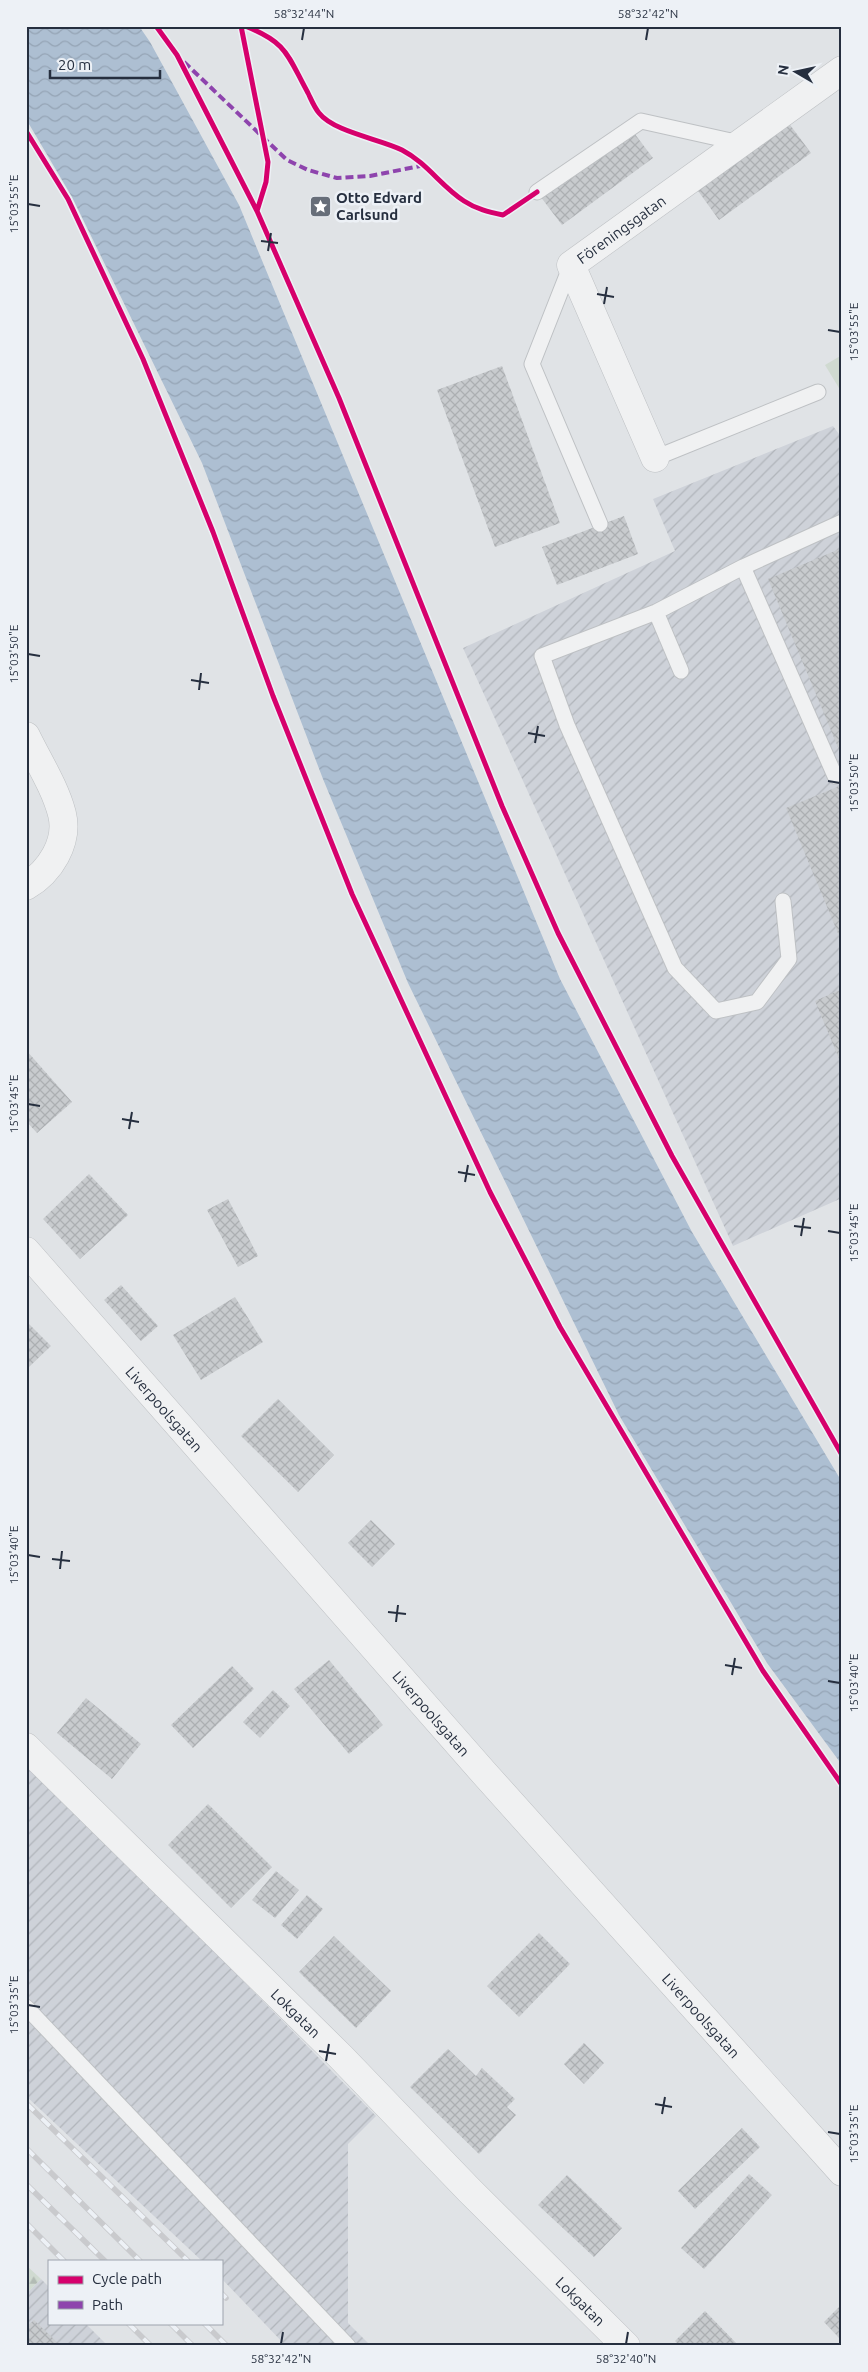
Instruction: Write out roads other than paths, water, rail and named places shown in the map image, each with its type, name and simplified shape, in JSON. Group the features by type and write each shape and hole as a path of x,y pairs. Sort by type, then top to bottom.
{"street":[{"name":"Föreningsgatan","path":"655,458 571,265 842,70"},
{"path":"26,736 62,815 57,852 50,867 36,880 26,886"},
{"name":"Liverpoolsgatan","path":"26,1251 479,1767 842,2172"},
{"name":"Lokgatan","path":"26,1746 341,2057 469,2190 626,2346"}],"lane":[{"path":"537,192 641,121 740,143"},
{"path":"571,265 532,364 600,524"},
{"path":"655,458 818,392"},
{"path":"783,901 789,959 757,1002 716,1011 675,968 567,725 542,656 656,612 743,567 842,522"},
{"path":"743,567 835,776"},
{"path":"656,612 681,671"},
{"path":"26,2007 348,2346"}],"water":[{"path":"26,26 139,26 150,42 239,205 560,979 692,1232 842,1482 842,1765 767,1663 619,1415 408,983 323,779 202,463 72,197 26,119"}],"railway":[{"path":"26,2103 187,2260"},
{"path":"26,2148 139,2260"},
{"path":"26,2184 104,2260"},
{"path":"26,2223 63,2260"},
{"path":"222,2294 226,2298"},
{"path":"129,2324 151,2346"},
{"path":"171,2324 193,2346"},
{"path":"205,2324 227,2346"}],"place":[{"name":"Otto Edvard Carlsund","path":"320,206"}]}
